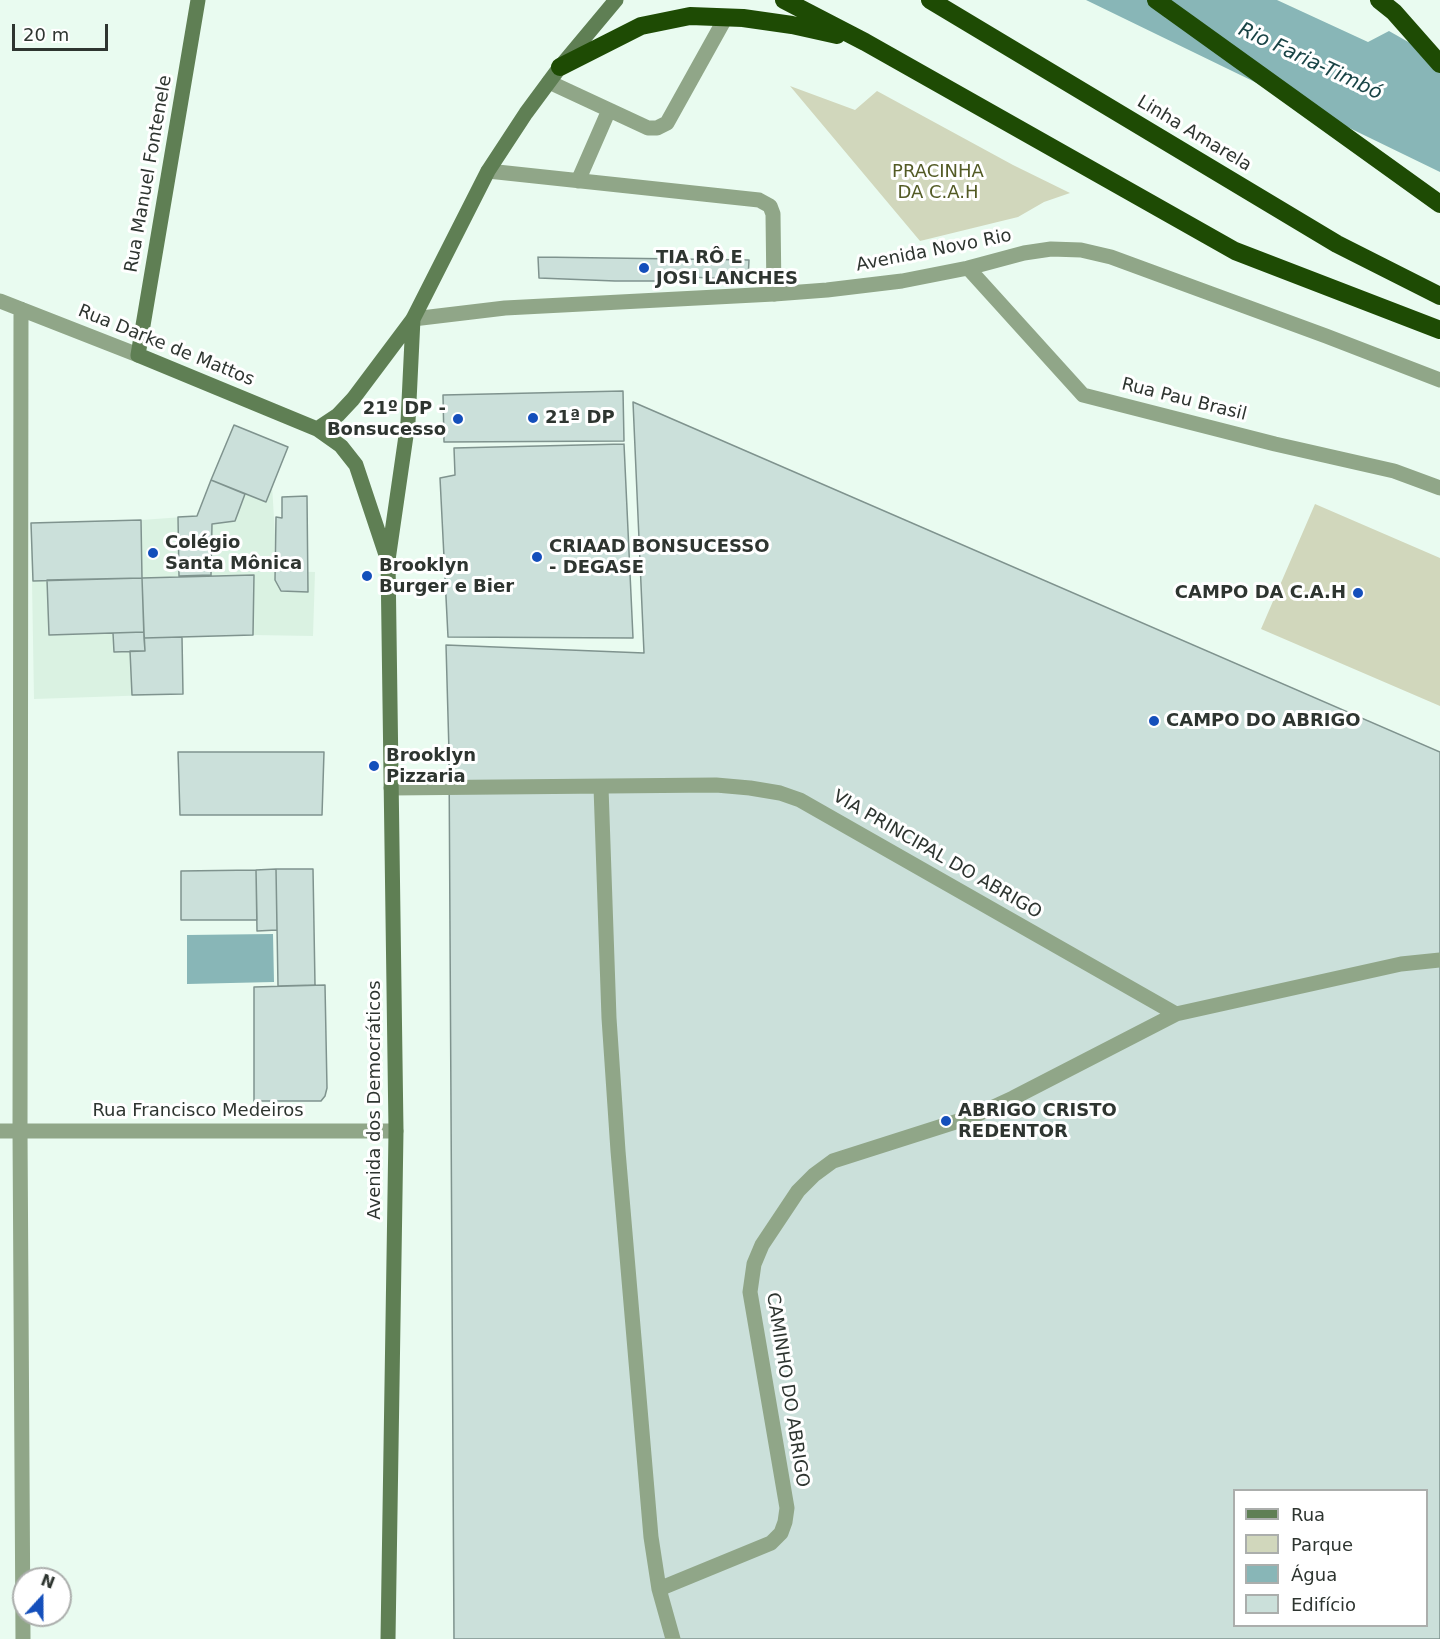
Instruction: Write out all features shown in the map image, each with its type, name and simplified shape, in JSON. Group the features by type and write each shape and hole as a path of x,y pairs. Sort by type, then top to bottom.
{"highway":[{"path":"784,0 865,42 1235,250 1440,330"},
{"name":"Linha Amarela","path":"930,0 1337,244 1440,296"},
{"path":"1156,0 1440,204"},
{"path":"1379,0 1394,12 1440,64"},
{"path":"560,67 641,26 690,16 742,18 792,25 865,42"}],"street":[{"name":"Rua Manuel Fontenele","path":"138,355 198,0"},
{"name":"Avenida dos Democráticos","path":"388,561 356,465 341,446 317,429 338,415 353,399 413,319 488,171 526,112 616,0"},
{"path":"549,82 648,128 657,128 667,123 726,17"},
{"path":"578,181 609,110"},
{"path":"488,171 759,200 770,206 773,214 774,294"},
{"name":"Avenida Novo Rio","path":"413,319 505,308 774,294 902,281 968,268 1024,253 1051,249 1081,250 1122,261 1440,380"},
{"name":"Rua Pau Brasil","path":"968,268 1083,395 1275,444 1394,471 1440,488"},
{"name":"Rua Darke de Mattos","path":"0,301 317,429"},
{"path":"21,309 20,1130 23,1639"},
{"name":"Avenida dos Democráticos","path":"388,1639 396,1131 388,561 408,422 413,319"},
{"name":"VIA PRINCIPAL DO ABRIGO","path":"391,788 716,785 780,793 800,800 1176,1014"},
{"path":"601,787 609,1018 651,1537 659,1589 674,1639"},
{"path":"1176,1014 1401,964 1440,960"},
{"name":"CAMINHO DO ABRIGO","path":"659,1589 771,1543 781,1533 785,1522 787,1508 750,1292 754,1264 762,1245 798,1191 833,1161 974,1116 1176,1014"},
{"name":"Rua Francisco Medeiros","path":"0,1131 396,1131"}],"shaded area":[{"name":"Colégio Santa Mônica","path":"234,425 288,447 272,485 275,535 274,571 315,572 313,636 182,637 183,694 34,699 31,523 197,516"}],"green space":[{"name":"PRACINHA DA C.A.H","path":"790,86 855,110 877,91 1013,165 1070,193 1044,202 1018,217 920,241"},
{"name":"CAMPO DA C.A.H","path":"1315,504 1440,558 1440,706 1261,629"}],"water":[{"name":"Rio Faria-Timbó","path":"1086,0 1277,0 1368,42 1389,31 1440,60 1440,172"},
{"path":"273,934 274,982 187,984 187,935"}],"building":[{"name":"TIA RÔ E JOSI LANCHES","path":"538,257 749,260 748,280 671,276 671,281 539,278"},
{"name":"21ª DP","path":"623,391 624,441 444,442 443,395"},
{"name":"ABRIGO CRISTO REDENTOR","path":"633,402 1440,752 1440,1639 454,1639 449,752 446,645 644,653"},
{"path":"234,425 288,447 266,502 211,480"},
{"name":"CRIAAD BONSUCESSO - DEGASE","path":"624,444 633,638 448,637 440,478 455,475 454,448"},
{"path":"211,480 245,494 235,521 212,524 211,575 179,576 178,517 197,516"},
{"path":"307,496 308,592 281,591 275,580 276,517 282,518 282,497"},
{"path":"141,520 142,578 33,581 31,523"},
{"path":"254,575 253,635 144,638 142,578"},
{"path":"142,578 144,632 49,635 47,580"},
{"path":"144,632 145,651 114,652 113,633"},
{"path":"182,637 183,694 132,695 130,651 145,651 144,638"},
{"path":"178,752 324,752 322,815 180,815"},
{"path":"276,869 313,869 315,985 278,986"},
{"path":"276,869 277,930 257,931 256,870"},
{"path":"256,870 257,920 181,920 181,871"},
{"path":"325,985 327,1088 325,1096 321,1101 254,1101 254,987"}],"place":[{"name":"TIA RÔ E JOSI LANCHES","path":"644,268"},
{"name":"21ª DP","path":"533,418"},
{"name":"21º DP - Bonsucesso","path":"458,419"},
{"name":"Colégio Santa Mônica","path":"153,553"},
{"name":"CRIAAD BONSUCESSO - DEGASE","path":"537,557"},
{"name":"Brooklyn Burger e Bier","path":"367,576"},
{"name":"CAMPO DA C.A.H","path":"1358,593"},
{"name":"CAMPO DO ABRIGO","path":"1154,721"},
{"name":"Brooklyn Pizzaria","path":"374,766"},
{"name":"ABRIGO CRISTO REDENTOR","path":"946,1121"}]}
